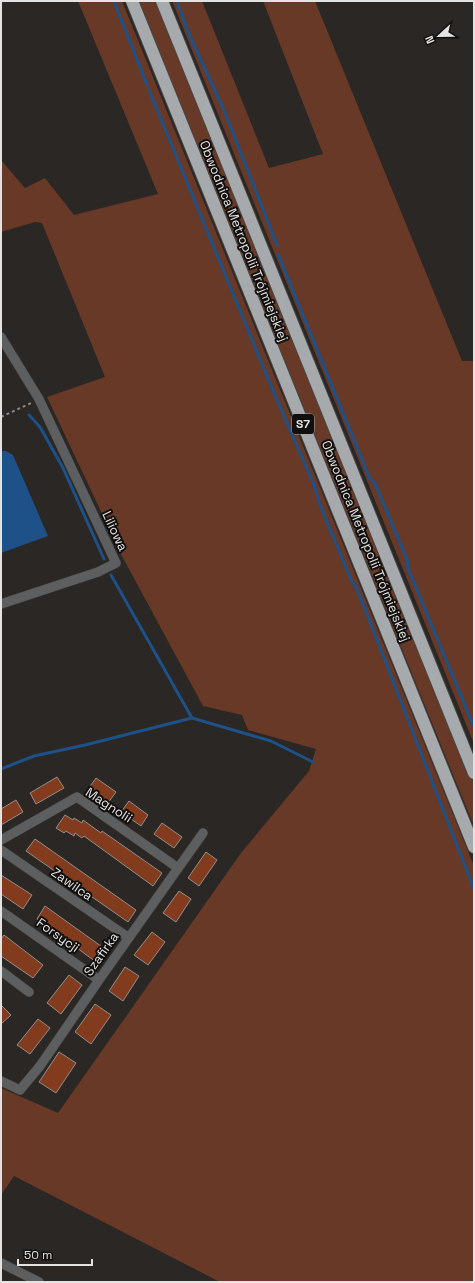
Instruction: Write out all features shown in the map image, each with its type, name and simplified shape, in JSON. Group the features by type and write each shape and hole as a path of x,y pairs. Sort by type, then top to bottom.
{"highway":[{"name":"Obwodnica Metropolii Trójmiejskiej","path":"132,1 474,847"},
{"name":"Obwodnica Metropolii Trójmiejskiej","path":"162,1 474,772"}],"street":[{"name":"Liliowa","path":"1,337 39,399 116,563 98,572 1,604"},
{"name":"Magnolii","path":"1,840 77,797 178,868"},
{"name":"Szafirka","path":"1,1081 20,1090 40,1066 203,834"},
{"name":"Zawilca","path":"1,850 129,938"},
{"name":"Forsycji","path":"1,911 99,980"},
{"path":"1,971 29,992"},
{"path":"1,1263 39,1282"}],"path":[{"path":"1,417 39,399"}],"shaded area":[{"path":"78,1 122,1 474,866 474,1282 220,1282 14,1176 1,1195 1,1088 58,1113 241,853 309,771 316,749 248,730 242,715 203,706 122,556 47,397 105,377 42,223 35,222 1,232 1,160 25,188 45,178 74,215 158,194"},
{"path":"138,1 156,1 474,783 474,826"},
{"path":"172,1 202,1 269,168 323,154 263,1 315,1 462,361 474,361 474,744"}],"water":[{"path":"1,451 6,451 13,455 48,536 1,553"}],"building":[{"path":"57,777 64,788 36,804 30,793"},
{"path":"96,778 116,792 108,803 88,789"},
{"path":"16,800 23,812 1,825 1,809"},
{"path":"129,801 148,815 141,826 121,812"},
{"path":"65,815 82,823 83,820 101,833 102,831 162,873 153,886 84,836 82,838 75,833 74,836 66,831 64,833 56,828"},
{"path":"162,823 182,837 174,848 154,834"},
{"path":"35,839 136,910 128,922 26,851"},
{"path":"206,852 217,860 199,886 188,878"},
{"path":"1,875 32,895 23,909 1,894"},
{"path":"179,891 191,899 176,922 163,913"},
{"path":"45,906 105,949 96,962 37,919"},
{"path":"152,932 165,942 148,965 134,955"},
{"path":"4,935 43,965 33,978 1,956 1,939"},
{"path":"125,967 139,976 123,1001 109,991"},
{"path":"69,975 82,985 61,1014 47,1003"},
{"path":"95,1004 111,1015 91,1044 75,1032"},
{"path":"1,1005 11,1015 1,1024"},
{"path":"38,1019 50,1028 30,1054 17,1045"},
{"path":"59,1052 76,1063 56,1093 39,1082"}],"waterway":[{"path":"114,1 147,85"},
{"path":"177,1 188,32 223,108 277,245"},
{"path":"149,90 274,393 314,485 320,505 352,582 361,599 474,889"},
{"path":"278,254 370,479 374,481 408,562 407,567 474,727"},
{"path":"29,415 40,427 63,468 104,559"},
{"path":"111,575 192,718 271,741 313,762"},
{"path":"1,769 34,756 85,745 192,718"}]}
